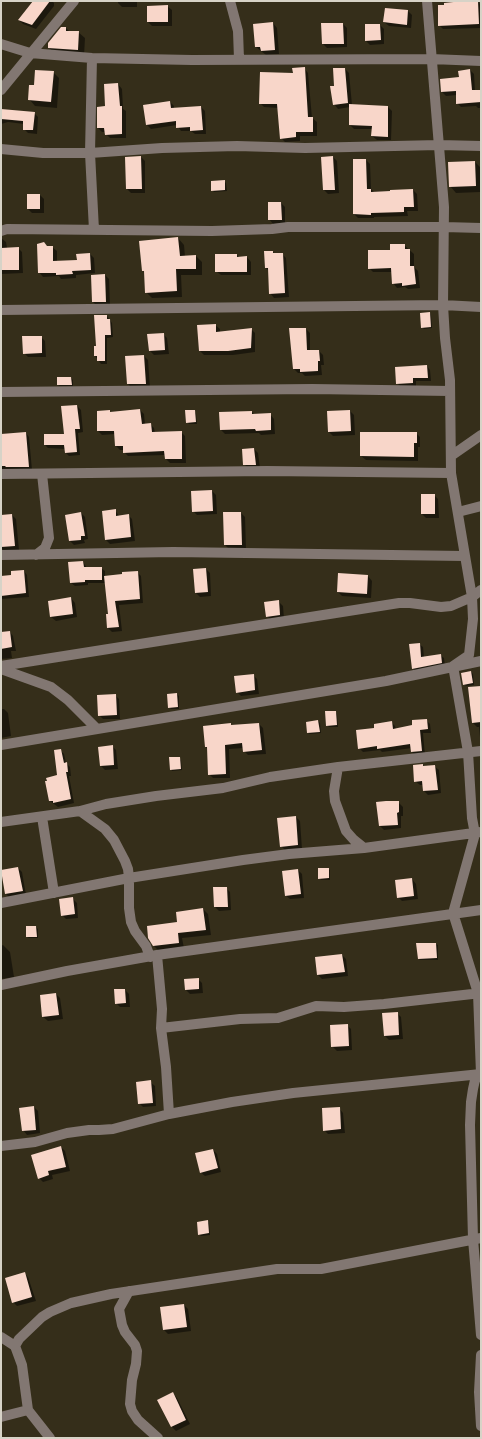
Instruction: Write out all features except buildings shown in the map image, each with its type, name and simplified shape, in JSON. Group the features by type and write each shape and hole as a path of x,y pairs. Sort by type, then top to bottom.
{"street":[{"path":"1,90 74,1"},
{"path":"230,1 238,31 239,59"},
{"path":"427,1 444,207 443,305 450,391 451,473 472,597 473,619 468,655 453,666"},
{"path":"1,44 30,53 92,58 431,59 481,61"},
{"path":"92,58 90,153 94,230"},
{"path":"1,149 44,153 90,153 162,148 237,146 305,148 439,145 481,146"},
{"path":"1,231 7,229 212,231 288,227 481,228"},
{"path":"1,310 443,305 481,307"},
{"path":"1,392 312,389 450,391"},
{"path":"451,456 481,434"},
{"path":"1,474 267,471 451,473"},
{"path":"36,555 44,548 49,538 42,474"},
{"path":"458,512 481,506"},
{"path":"1,555 173,552 464,556"},
{"path":"1,666 399,603 441,607 451,606 472,597 481,590"},
{"path":"1,745 386,681 481,661"},
{"path":"453,666 468,752 472,818 478,833 453,913 479,993 481,1074 475,1080 470,1102 470,1125 481,1336"},
{"path":"1,669 51,687 68,700 96,728"},
{"path":"1,822 80,811 106,804 223,788 270,777 338,767 481,750"},
{"path":"338,767 334,791 335,801 346,831 364,848"},
{"path":"80,811 105,829 114,840 125,861 130,878 129,908 132,922 135,930 154,956 161,1002 161,1028 166,1067 169,1114"},
{"path":"42,817 54,893"},
{"path":"1,903 130,878 289,854 364,848 478,833"},
{"path":"1,985 154,956 481,910"},
{"path":"161,1028 240,1019 278,1018 316,1006 344,1007 384,1004 479,993"},
{"path":"1,1146 35,1142 89,1130 113,1129 169,1114 232,1102 292,1093 481,1074"},
{"path":"50,1438 28,1410 22,1365 6,1341 19,1339 50,1312 71,1303 129,1291 278,1269 321,1269 477,1238"},
{"path":"129,1291 119,1309 122,1325 125,1332 135,1345 137,1351 130,1404 132,1411 138,1420 158,1438"},
{"path":"481,1355 481,1426"},
{"path":"1,1417 28,1410"}]}
